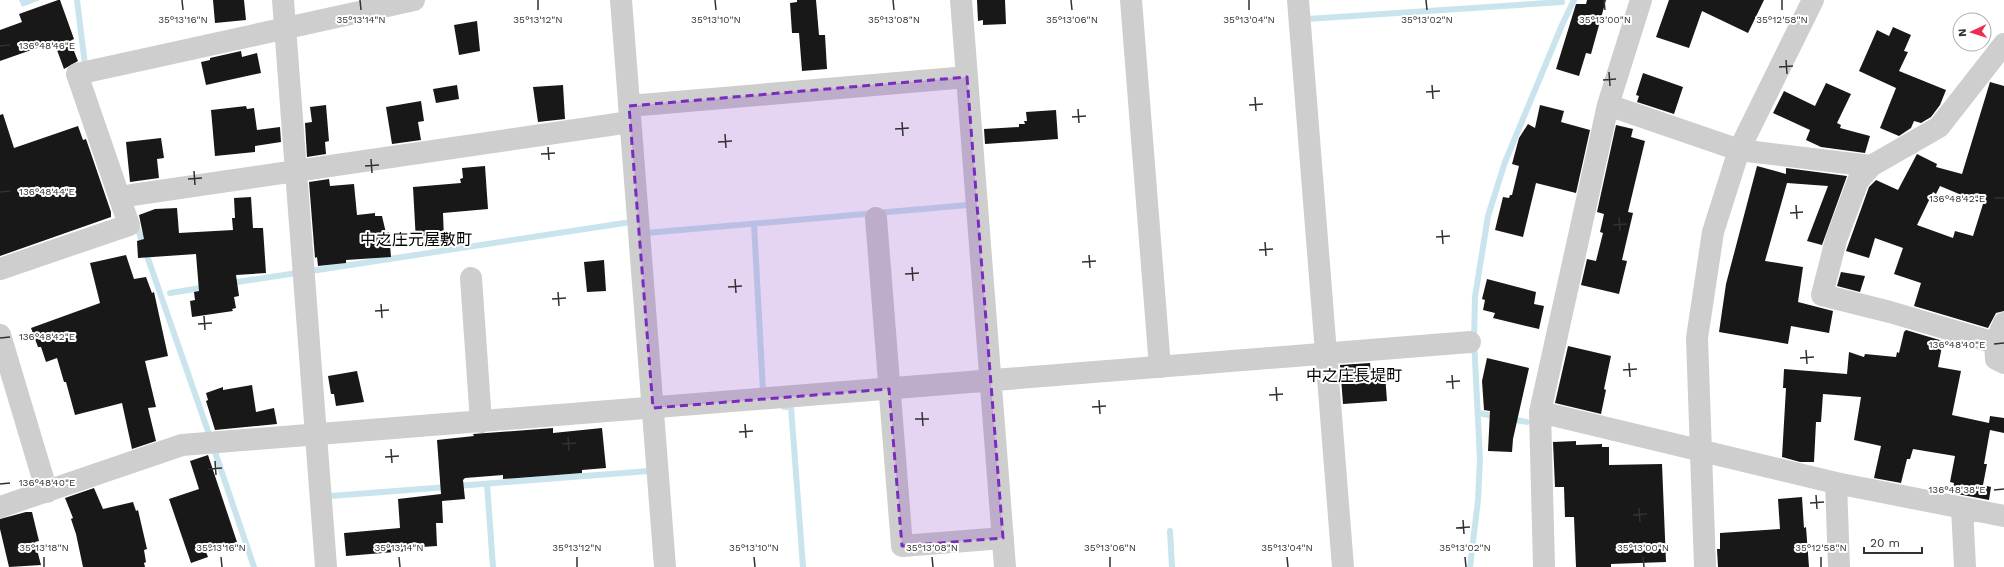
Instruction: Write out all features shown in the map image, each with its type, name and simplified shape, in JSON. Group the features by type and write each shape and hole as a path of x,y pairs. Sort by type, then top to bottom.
{"street":[{"path":"283,0 326,567"},
{"path":"0,269 129,225 77,74 414,0"},
{"path":"621,0 665,567"},
{"path":"961,0 1005,567"},
{"path":"1131,0 1160,367"},
{"path":"1298,0 1343,567"},
{"path":"1544,567 1540,412 1608,105 1641,0"},
{"path":"1705,567 1697,338 1712,232 1739,150 1813,0"},
{"path":"1995,343 1890,312 1822,295 1836,240 1858,181 1871,166 1939,127 2004,44"},
{"path":"132,195 296,171 630,114 967,77"},
{"path":"1608,105 1739,150 1871,166"},
{"path":"876,218 902,546 1003,538"},
{"path":"471,278 482,422"},
{"path":"2004,323 1995,343 1996,359 2004,363"},
{"path":"0,335 46,492"},
{"path":"0,507 182,445 1470,342"},
{"path":"1540,412 1836,484 2004,516"},
{"path":"1836,484 1839,567"},
{"path":"1962,508 1965,567"}],"highlighted area":[{"path":"967,77 1003,538 902,546 889,389 653,408 629,106"}],"water":[{"path":"19,0 40,0 22,7"}],"building":[{"path":"60,0 74,39 70,41 78,61 64,69 54,42 0,61 0,30 22,22 19,14"},
{"path":"213,0 244,0 246,20 215,23"},
{"path":"797,0 816,0 819,35 825,35 827,69 802,71 799,33 792,33 790,3 797,2"},
{"path":"977,0 1005,0 1006,24 983,25 983,20 978,21"},
{"path":"1587,0 1606,0 1591,54 1586,53 1579,76 1556,69 1576,4 1586,4"},
{"path":"1669,0 1764,0 1748,33 1702,11 1689,48 1656,37"},
{"path":"477,21 480,51 459,55 454,25"},
{"path":"1893,27 1911,35 1904,51 1908,52 1899,71 1946,90 1940,105 1931,117 1921,123 1914,121 1911,128 1899,136 1880,128 1896,88 1859,71 1877,30 1889,36"},
{"path":"241,51 242,57 257,53 261,73 206,85 201,62 210,60 210,58"},
{"path":"1643,73 1683,87 1674,114 1637,102 1639,96 1636,95"},
{"path":"1990,82 2004,86 2004,311 1996,313 1988,328 1914,306 1921,283 1894,274 1903,248 1875,238 1869,258 1846,251 1869,187 1876,180 1898,190 1917,154 1937,164 1936,167 1962,174","holes":["1940,186 1983,204 1973,236 1955,231 1953,238 1917,225 1933,192 1936,194"]},
{"path":"1826,83 1851,94 1837,123 1841,125 1840,128 1870,136 1865,153 1821,147 1806,140 1810,130 1773,113 1784,91 1815,106"},
{"path":"457,85 459,99 436,103 433,89"},
{"path":"563,85 565,119 538,122 533,87"},
{"path":"421,101 424,121 418,122 421,140 392,144 386,107"},
{"path":"326,105 329,141 325,142 326,154 307,157 305,123 312,122 310,107"},
{"path":"1540,105 1564,111 1561,122 1590,130 1576,193 1536,183 1523,237 1495,230 1503,197 1509,198 1510,195 1512,195 1519,166 1512,164 1519,138 1528,124 1535,128"},
{"path":"246,106 247,109 254,108 257,130 280,127 281,142 255,146 255,152 215,156 211,110"},
{"path":"1056,110 1058,139 985,144 984,129 1019,127 1019,124 1025,124 1024,121 1027,121 1026,112"},
{"path":"3,114 14,148 78,126 83,140 86,139 111,212 111,217 0,256 0,115"},
{"path":"1616,125 1633,129 1631,137 1645,141 1628,212 1633,213 1622,260 1627,261 1619,294 1581,285 1587,259 1596,261 1603,233 1600,232 1604,214 1597,212"},
{"path":"161,138 164,158 157,159 159,178 130,182 126,142"},
{"path":"485,166 488,209 443,213 444,240 416,242 413,187 461,183 460,179 463,178 462,168"},
{"path":"1757,166 1786,174 1786,168 1847,176 1822,245 1807,241 1828,186 1787,183 1765,261 1803,267 1798,302 1833,311 1829,333 1791,326 1788,344 1719,332 1726,284"},
{"path":"329,179 330,186 354,184 357,215 375,213 375,216 382,216 386,233 389,232 391,257 346,260 346,263 318,266 317,257 315,258 309,182"},
{"path":"251,197 253,228 263,228 266,273 236,275 239,296 234,297 236,308 232,309 233,311 192,317 190,301 195,300 194,292 199,291 196,254 138,258 137,241 144,239 139,215 155,209 177,208 179,233 233,230 232,218 235,218 234,198"},
{"path":"126,255 134,279 146,277 152,293 154,292 168,356 145,361 156,407 148,408 156,441 132,449 122,403 75,415 66,382 64,382 57,358 46,362 41,347 38,347 31,328 100,303 90,263"},
{"path":"604,260 606,291 587,292 584,262"},
{"path":"1841,272 1865,276 1860,292 1837,286"},
{"path":"1487,279 1536,292 1534,304 1544,306 1539,329 1493,318 1495,313 1483,310 1485,300 1482,299"},
{"path":"1906,330 1943,341 1938,367 1961,371 1952,415 1989,423 1990,416 2004,418 2004,433 1990,430 1984,464 1987,464 1983,485 1991,487 1989,500 1952,493 1954,483 1950,482 1955,456 1913,449 1910,459 1907,459 1901,483 1874,478 1881,446 1854,440 1861,397 1823,394 1821,422 1816,422 1814,462 1800,462 1782,457 1786,388 1783,388 1784,369 1847,374 1849,352 1864,357 1865,354 1896,357 1897,352 1899,353 1904,332"},
{"path":"1568,346 1611,356 1604,389 1606,390 1601,414 1555,403"},
{"path":"1487,358 1529,368 1513,439 1512,452 1488,451 1490,411 1484,410 1482,381"},
{"path":"1370,363 1371,375 1385,374 1387,401 1343,404 1340,365"},
{"path":"357,371 364,402 336,406 334,394 331,394 328,376"},
{"path":"252,385 256,412 274,408 277,424 215,430 206,401 208,400 206,393 223,387 223,390"},
{"path":"553,428 553,433 602,428 606,468 582,470 582,473 503,479 503,475 465,478 463,480 465,499 442,501 443,523 436,523 437,546 407,548 407,551 346,556 344,533 400,528 398,499 441,494 437,440 474,436 473,434"},
{"path":"1576,441 1576,445 1602,444 1602,447 1609,447 1609,465 1662,464 1666,562 1611,564 1611,567 1576,567 1574,517 1565,517 1564,487 1555,487 1553,442"},
{"path":"208,455 237,542 206,552 208,557 191,563 169,499 199,489 190,461"},
{"path":"94,488 103,509 133,502 136,511 138,510 147,549 144,550 146,562 144,563 145,567 83,567 76,534 71,519 73,518 65,498"},
{"path":"1802,497 1809,567 1718,567 1717,549 1720,549 1720,533 1780,529 1778,499"},
{"path":"26,512 32,512 39,541 35,542 41,565 9,567 0,529 0,519"}],"waterway":[{"path":"77,0 85,65"},
{"path":"1470,567 1478,500 1480,460 1474,339 1475,297 1488,216 1505,162 1562,25 1574,0"},
{"path":"1307,19 1562,2"},
{"path":"646,233 968,205"},
{"path":"311,271 631,222"},
{"path":"136,224 209,434"},
{"path":"754,224 763,391"},
{"path":"230,283 297,273"},
{"path":"170,293 207,287"},
{"path":"784,407 791,407 803,567"},
{"path":"1479,413 1498,417"},
{"path":"1509,419 1527,422"},
{"path":"215,452 254,567"},
{"path":"457,486 649,471 650,475"},
{"path":"487,484 493,567"},
{"path":"330,496 448,487"},
{"path":"1170,531 1172,567"}],"district":[{"name":"中之庄元屋敷町","path":"416,239"},
{"name":"中之庄長堤町","path":"1354,375"}]}
